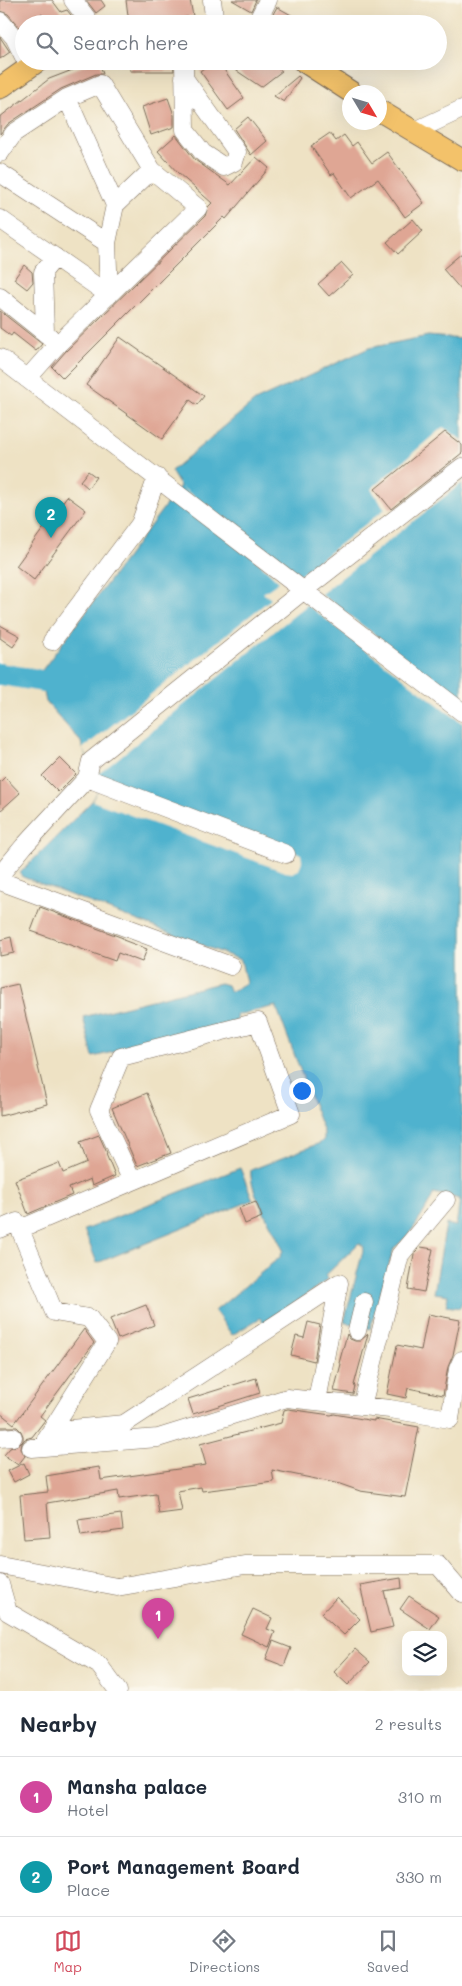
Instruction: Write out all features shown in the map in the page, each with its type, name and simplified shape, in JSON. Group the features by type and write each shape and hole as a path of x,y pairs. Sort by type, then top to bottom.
{"main road":[{"path":"0,88 20,70"},
{"path":"317,70 342,86"},
{"path":"387,115 462,160"}],"street":[{"path":"73,0 84,15"},
{"path":"212,0 214,15"},
{"path":"260,15 268,0"},
{"path":"0,21 15,39"},
{"path":"0,153 14,132 67,98 100,84 152,170 198,208 58,344 27,379"},
{"path":"67,98 115,205"},
{"path":"413,132 462,109"},
{"path":"109,295 106,243 115,205 152,170"},
{"path":"0,173 106,243"},
{"path":"0,219 109,295"},
{"path":"45,332 43,272 55,257"},
{"path":"0,296 58,344"},
{"path":"0,358 462,712"},
{"path":"0,875 87,778 91,761 304,590 462,467"},
{"path":"52,641 140,524 157,477"},
{"path":"87,778 286,854"},
{"path":"0,881 231,966"},
{"path":"20,1229 291,1114 258,1022 121,1057 99,1110 132,1181"},
{"path":"362,1406 400,1255 446,1200"},
{"path":"0,1229 17,1222 54,1312 89,1318 107,1342 51,1431 36,1448 158,1438 287,1398 390,1409 450,1419 458,1369 462,1360"},
{"path":"51,1431 124,1424 339,1283 317,1401"},
{"path":"357,1331 364,1302"},
{"path":"0,1565 117,1587 245,1565 438,1565 462,1593"},
{"path":"0,1584 8,1612 99,1665 118,1691"}],"water":[{"path":"428,336 462,339 462,1301 460,1308 446,1306 448,1295 434,1293 446,1224 456,1226 460,1199 434,1193 417,1223 394,1248 370,1329 344,1322 364,1247 359,1243 325,1276 328,1279 266,1325 260,1318 232,1335 215,1311 280,1257 283,1250 258,1199 251,1178 251,1170 320,1143 324,1139 324,1133 276,1006 236,1015 237,1021 93,1057 83,1017 220,983 227,985 230,992 246,983 241,960 23,877 20,873 92,801 103,781 84,752 81,742 46,702 40,673 180,486 171,471 255,401 369,348"},
{"path":"240,1168 253,1200 97,1263 84,1230"}],"pier":[{"path":"443,427 462,440 462,483 321,594 462,701 462,723 307,605 100,773 82,749 271,599 263,593 279,582 180,486 299,576 385,509 371,489"},
{"path":"103,781 293,850 301,854 302,861 299,870 292,873 285,872 92,801"}],"building":[{"path":"0,0 52,0 61,12 67,10 71,15 15,15 15,22 8,14 0,11"},
{"path":"86,0 101,0 105,6 96,13"},
{"path":"126,0 190,0 193,15 128,15"},
{"path":"232,0 256,0 251,11"},
{"path":"277,7 291,15 272,15"},
{"path":"0,37 10,52 0,59"},
{"path":"72,70 102,70 103,74 96,74 61,89 8,124 0,134 0,117 49,79"},
{"path":"174,70 174,71 130,71"},
{"path":"224,70 244,98 228,110 200,71"},
{"path":"236,70 282,71 261,87"},
{"path":"298,76 300,78 284,102 274,96"},
{"path":"168,98 174,115 174,127 151,135 142,107"},
{"path":"248,117 267,141 251,155 234,129"},
{"path":"330,133 336,141 344,135 352,146 357,142 372,163 387,152 424,203 405,217 378,179 351,198 334,173 331,175 311,146"},
{"path":"176,135 195,160 230,185 256,157 269,168 226,219 224,217 63,378 52,367 66,351 205,216 208,207 212,203 178,173 158,151"},
{"path":"413,219 423,231 398,254 387,242"},
{"path":"462,253 462,291 443,269"},
{"path":"342,263 353,275 329,296 318,284"},
{"path":"24,265 32,272 33,282 27,289 14,279"},
{"path":"0,311 42,344 36,351 13,333 11,336 0,328"},
{"path":"120,337 204,396 197,405 190,400 162,439 86,385"},
{"path":"445,432 462,445 462,453 391,509 375,489"},
{"path":"88,471 96,477 88,488 80,481"},
{"path":"67,496 86,510 34,580 16,566"},
{"path":"0,625 20,636 13,647 0,638"},
{"path":"60,758 76,774 58,792 42,776"},
{"path":"5,777 20,793 0,811 0,782"},
{"path":"40,907 147,949 142,962 118,953 115,961 31,931"},
{"path":"11,937 14,953 0,956 0,940"},
{"path":"18,984 47,1104 0,1116 0,988"},
{"path":"147,1093 171,1153 137,1166 112,1108"},
{"path":"99,1135 115,1176 92,1186 90,1179 69,1188 72,1195 28,1214 15,1180 59,1163 63,1173 87,1163 80,1142"},
{"path":"256,1202 262,1217 245,1224 239,1208"},
{"path":"421,1247 433,1249 424,1292 408,1289 414,1254"},
{"path":"146,1305 154,1325 118,1339 110,1319"},
{"path":"428,1314 460,1320 443,1395 408,1388 406,1398 387,1394 397,1345 421,1350"},
{"path":"308,1322 320,1325 314,1361 291,1355 296,1336 304,1338"},
{"path":"84,1329 94,1343 40,1416 45,1420 32,1437 25,1439 22,1443 21,1449 25,1456 18,1465 4,1455 10,1448 19,1445 23,1441 23,1436 17,1427 0,1427 0,1413 14,1424"},
{"path":"347,1334 350,1339 360,1341 368,1334 353,1394 334,1391"},
{"path":"256,1378 260,1393 193,1414 188,1399"},
{"path":"284,1410 374,1421 374,1419 419,1427 405,1497 360,1491 340,1484 272,1470 274,1482 202,1491 201,1487 178,1491 182,1511 159,1514 156,1494 119,1499 118,1491 47,1503 50,1537 24,1539 20,1495 48,1492 46,1476 99,1467 101,1480 206,1465 200,1444 281,1423"},
{"path":"24,1463 29,1474 14,1482 8,1471"},
{"path":"121,1514 123,1530 81,1536 78,1520"},
{"path":"401,1578 402,1588 384,1591 393,1627 371,1632 360,1585"},
{"path":"409,1596 439,1616 430,1629 400,1609"},
{"path":"337,1597 360,1619 344,1635 321,1614"},
{"path":"253,1609 272,1618 267,1629 275,1632 269,1647 241,1634"},
{"path":"273,1641 291,1648 284,1666 266,1659"},
{"path":"355,1649 370,1662 348,1685 334,1672"}],"waterway":[{"path":"0,674 42,681"}],"place":[{"name":"Port Management Board","path":"51,538"},
{"name":"Mansha palace","path":"158,1639"}]}
